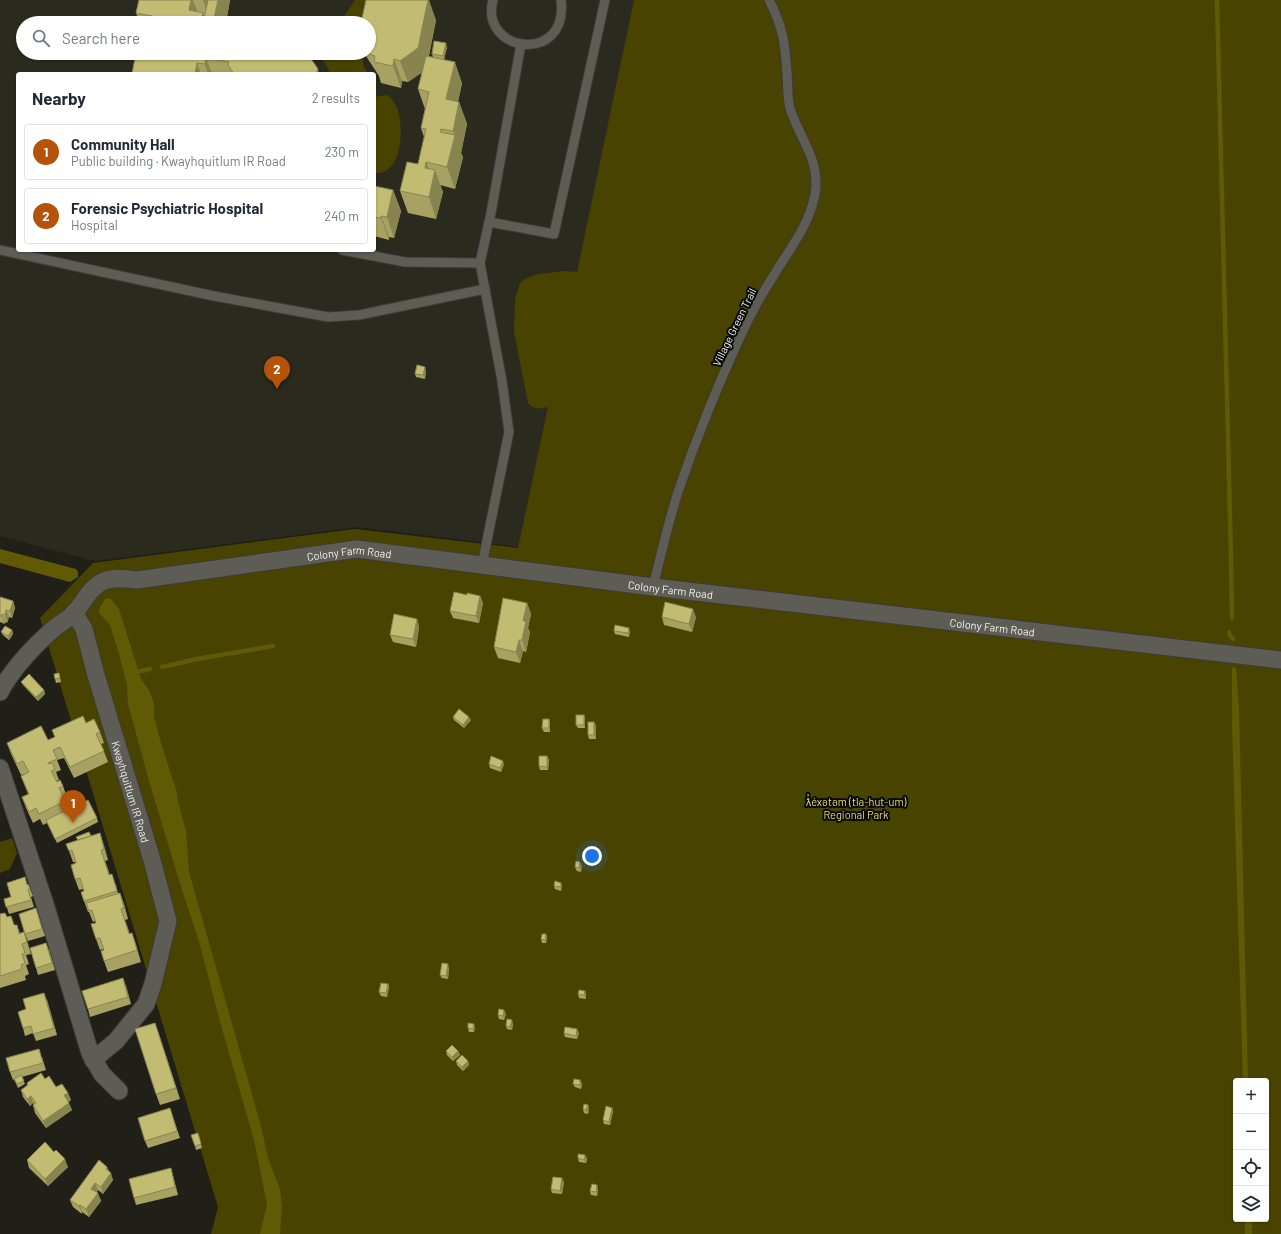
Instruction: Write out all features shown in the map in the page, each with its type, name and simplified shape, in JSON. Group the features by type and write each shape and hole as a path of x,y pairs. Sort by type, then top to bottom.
{"street":[{"name":"Colony Farm Road","path":"74,612 98,584 105,581 129,579 137,580 357,549 653,587 1281,660"},
{"path":"0,692 6,680 31,651 51,631 74,612"},
{"name":"Kwayhquitlum IR Road","path":"74,612 84,629 96,675 152,860 168,921 155,976 146,1004 116,1041 93,1060"},
{"path":"0,768 45,904 93,1060 102,1074 119,1091"}],"lane":[{"path":"493,0 492,18 497,29 505,38 517,44 526,45 538,43 549,38 554,33 561,18 561,0"},
{"path":"489,222 554,234 605,0"},
{"name":"Village Green Trail","path":"653,587 678,493 712,402 755,306 802,229 813,205 817,184 814,165 792,114 785,48 781,28 769,0"},
{"path":"482,565 509,432 502,381 480,263 522,44"},
{"path":"0,250 214,296 328,317 359,315 485,289"},
{"path":"352,252 405,262 480,263"}],"shaded area":[{"path":"0,0 636,0 521,547 358,527 95,561 0,536"},
{"path":"0,549 76,569 78,572 78,577 70,582 0,563"},
{"path":"106,598 111,599 119,609 141,679 149,690 154,704 154,717 177,793 186,831 189,872 261,1126 268,1158 280,1189 282,1207 280,1234 260,1234 267,1204 254,1140 220,1022 200,945 149,781 128,704 127,685 119,654 110,625 99,613 99,609"},
{"path":"1232,667 1236,668 1239,709 1248,1078 1243,1078 1232,725"},
{"path":"1245,1222 1252,1222 1252,1234 1245,1234"}],"green space":[{"path":"355,0 366,0 364,16 344,16"},
{"name":"ƛ̓éxətəm (tla-hut-um) Regional Park","path":"634,0 1281,0 1281,1234 211,1234 218,1207 40,618 93,563 355,529 518,548 548,407 537,408 528,403 514,332 515,299 520,283 525,279 538,274 564,271 577,272"},
{"path":"323,60 362,60 367,72 329,72"},
{"path":"388,95 393,101 398,111 401,129 399,150 396,159 391,167 384,172 376,173 376,97"},
{"path":"12,838 17,853 10,869 0,873 0,842"}],"building":[{"path":"139,0 191,0 189,10 203,13 202,16 152,16 136,13"},
{"path":"208,0 218,0 215,16 205,16"},
{"path":"366,0 428,0 418,48 400,61 394,59 393,66 374,62 376,60 376,16 363,16"},
{"path":"434,41 446,43 443,56 432,54"},
{"path":"426,56 455,62 446,99 459,102 453,131 441,129 440,132 455,135 447,167 426,162 425,168 435,170 429,197 400,191 407,162 418,164 426,129 421,128 429,92 418,89"},
{"path":"135,60 206,60 205,64 197,63 195,72 132,72"},
{"path":"218,60 312,60 318,69 317,72 233,72 228,65 229,62"},
{"path":"376,186 393,190 387,217 381,216 381,218 376,217"},
{"path":"417,365 425,367 423,375 415,374"},
{"path":"454,592 480,596 476,616 450,611"},
{"path":"0,597 13,601 10,611 6,610 5,615 2,614 2,616 0,616"},
{"path":"503,598 527,603 523,621 526,621 522,640 519,640 516,652 494,647"},
{"path":"665,602 693,609 689,624 662,617"},
{"path":"394,614 417,619 413,639 390,635"},
{"path":"615,625 629,628 628,633 614,631"},
{"path":"5,626 12,630 8,636 1,632"},
{"path":"59,673 60,678 55,679 54,674"},
{"path":"29,674 44,690 36,697 21,682"},
{"path":"459,709 469,717 463,725 453,717"},
{"path":"576,715 584,715 584,725 576,725"},
{"path":"83,716 86,723 94,719 100,732 96,734 104,751 70,767 60,747 53,750 57,759 48,764 52,763 55,769 51,771 57,782 60,780 63,786 59,788 65,801 39,814 36,808 29,812 22,797 29,794 21,776 29,772 23,761 17,764 7,743 41,726 48,740 55,737 52,730"},
{"path":"543,719 549,719 549,728 542,728"},
{"path":"588,722 594,722 594,735 588,735"},
{"path":"491,756 503,761 500,768 489,764"},
{"path":"539,756 547,756 547,767 539,766"},
{"path":"88,800 97,818 55,839 46,820"},
{"path":"89,832 91,836 78,840 76,837"},
{"path":"100,833 104,849 101,850 109,875 112,874 117,891 84,901 81,892 84,891 80,878 75,879 71,865 76,863 72,850 69,851 66,844"},
{"path":"576,861 580,862 579,868 575,867"},
{"path":"25,877 27,885 28,884 30,889 28,889 31,900 6,907 4,899 11,897 7,883"},
{"path":"555,881 561,883 560,887 554,886"},
{"path":"120,893 124,908 121,909 129,934 132,933 137,950 104,961 101,951 104,950 100,938 96,939 91,924 96,923 92,910 89,911 86,903"},
{"path":"36,908 42,929 25,934 19,914"},
{"path":"5,913 7,917 11,916 14,925 17,925 19,934 24,932 27,942 22,944 25,953 22,954 25,963 21,965 22,969 0,976 0,914"},
{"path":"542,934 546,934 545,940 541,939"},
{"path":"46,943 52,963 36,968 30,948"},
{"path":"442,963 448,964 446,976 440,975"},
{"path":"123,978 128,997 88,1009 82,991"},
{"path":"381,983 388,984 386,993 379,992"},
{"path":"579,990 585,991 584,995 578,994"},
{"path":"44,993 54,1028 33,1034 31,1026 23,1028 18,1012 26,1009 23,999"},
{"path":"499,1009 504,1010 503,1016 498,1015"},
{"path":"507,1019 512,1020 510,1027 506,1026"},
{"path":"155,1023 176,1088 156,1094 135,1029"},
{"path":"468,1023 474,1024 473,1029 468,1028"},
{"path":"565,1027 577,1029 576,1036 564,1033"},
{"path":"452,1045 458,1051 452,1057 446,1051"},
{"path":"39,1049 43,1063 10,1072 6,1058"},
{"path":"462,1055 468,1061 462,1067 456,1061"},
{"path":"41,1073 45,1079 49,1076 56,1087 62,1084 68,1093 64,1095 69,1103 43,1121 33,1105 36,1103 31,1096 27,1099 21,1090 28,1085 27,1083"},
{"path":"21,1075 24,1081 17,1084 14,1079"},
{"path":"574,1079 580,1080 580,1085 573,1084"},
{"path":"584,1104 588,1105 586,1110 583,1109"},
{"path":"606,1106 612,1108 609,1122 603,1120"},
{"path":"170,1108 177,1131 145,1141 138,1118"},
{"path":"198,1133 201,1144 195,1146 191,1135"},
{"path":"45,1142 54,1152 56,1150 65,1159 45,1179 27,1160"},
{"path":"578,1154 585,1155 584,1160 578,1158"},
{"path":"99,1160 111,1173 101,1187 95,1183 91,1189 98,1193 86,1209 70,1200"},
{"path":"171,1168 175,1187 134,1198 129,1179"},
{"path":"553,1177 562,1178 560,1191 551,1189"},
{"path":"592,1184 597,1185 596,1192 590,1191"}],"waterway":[{"path":"1217,0 1232,618"},
{"path":"1229,632 1233,639"},
{"path":"162,667 197,659 273,646"},
{"path":"132,673 150,669"}],"place":[{"name":"Forensic Psychiatric Hospital","path":"277,389"},
{"name":"Community Hall","path":"73,823"}]}
